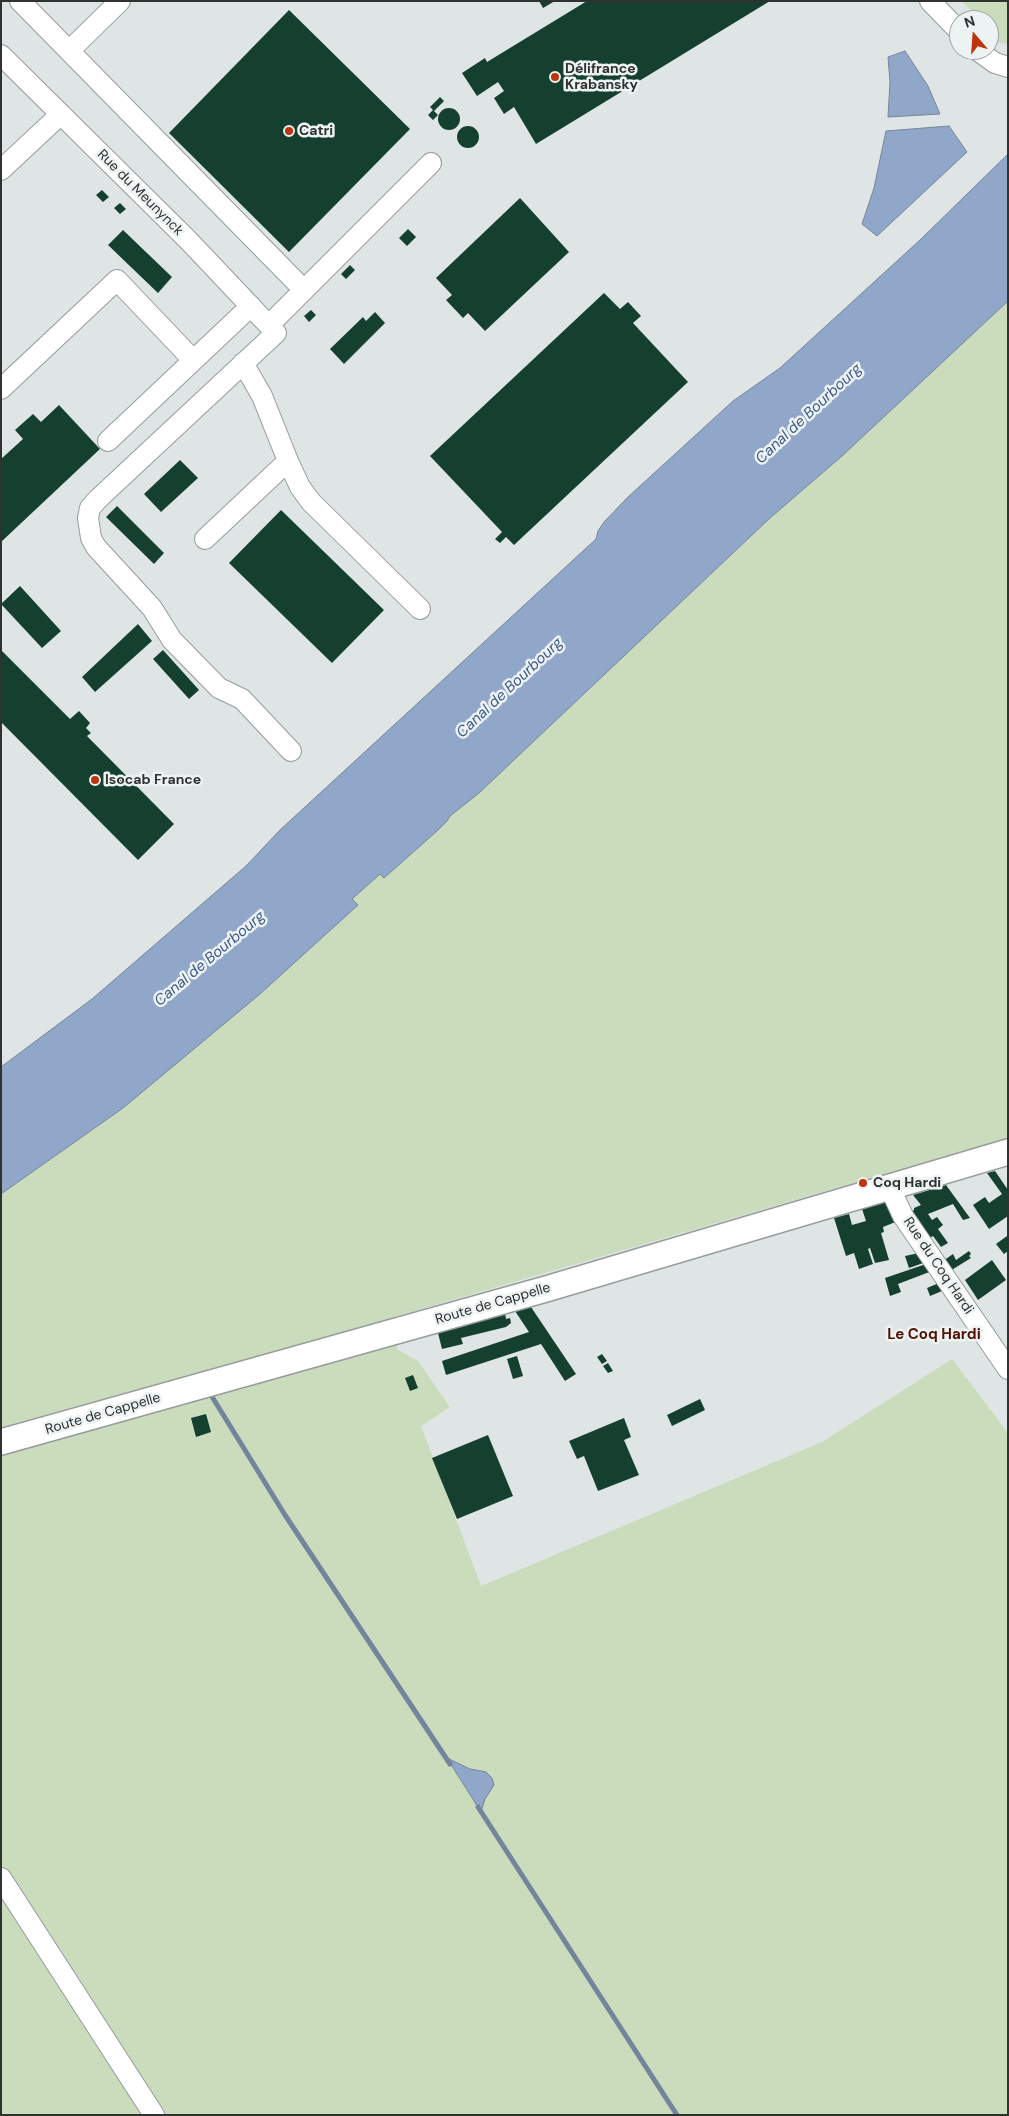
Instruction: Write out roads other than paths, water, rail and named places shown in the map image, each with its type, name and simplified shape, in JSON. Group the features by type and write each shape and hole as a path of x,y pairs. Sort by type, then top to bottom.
{"main road":[{"name":"Route de Cappelle","path":"1,1442 546,1289 1008,1150"}],"street":[{"path":"20,1 304,290"},
{"path":"69,51 120,1"},
{"path":"930,1 949,21"},
{"name":"Rue du Meunynck","path":"1,55 273,329"},
{"path":"991,60 1008,67"},
{"path":"1,170 61,114"},
{"path":"291,751 242,699 219,688 172,640 152,608 100,554 91,538 88,525 90,508 243,363 304,290 430,163"},
{"path":"1,389 117,280 193,360"},
{"path":"108,441 251,306"},
{"path":"243,363 262,396 300,487 311,502 420,609"},
{"path":"205,539 288,461"},
{"name":"Rue du Coq Hardi","path":"889,1186 903,1216 1008,1369"},
{"path":"1,1878 154,2115"}],"water":[{"path":"905,51 928,86 940,114 888,117 890,82 888,57"},
{"path":"949,126 967,152 877,236 862,224 874,188 886,131"},
{"name":"Canal de Bourbourg","path":"1008,154 1008,301 842,456 770,518 479,793 450,816 437,831 384,878 380,874 352,899 358,905 260,994 123,1108 1,1194 1,1067 92,999 246,866 280,830 596,539 598,531 604,522 628,497 733,401 780,368 920,240"},
{"path":"447,1758 470,1769 486,1772 492,1778 494,1785 485,1799 481,1812"}],"waterway":[{"path":"211,1395 285,1515 450,1764"},
{"path":"478,1807 677,2115"}],"place":[{"name":"Délifrance Krabansky","path":"555,77"},
{"name":"Catri","path":"289,131"},
{"name":"Isocab France","path":"95,780"},
{"name":"Coq Hardi","path":"863,1183"}],"district":[{"name":"Le Coq Hardi","path":"934,1335"}]}
